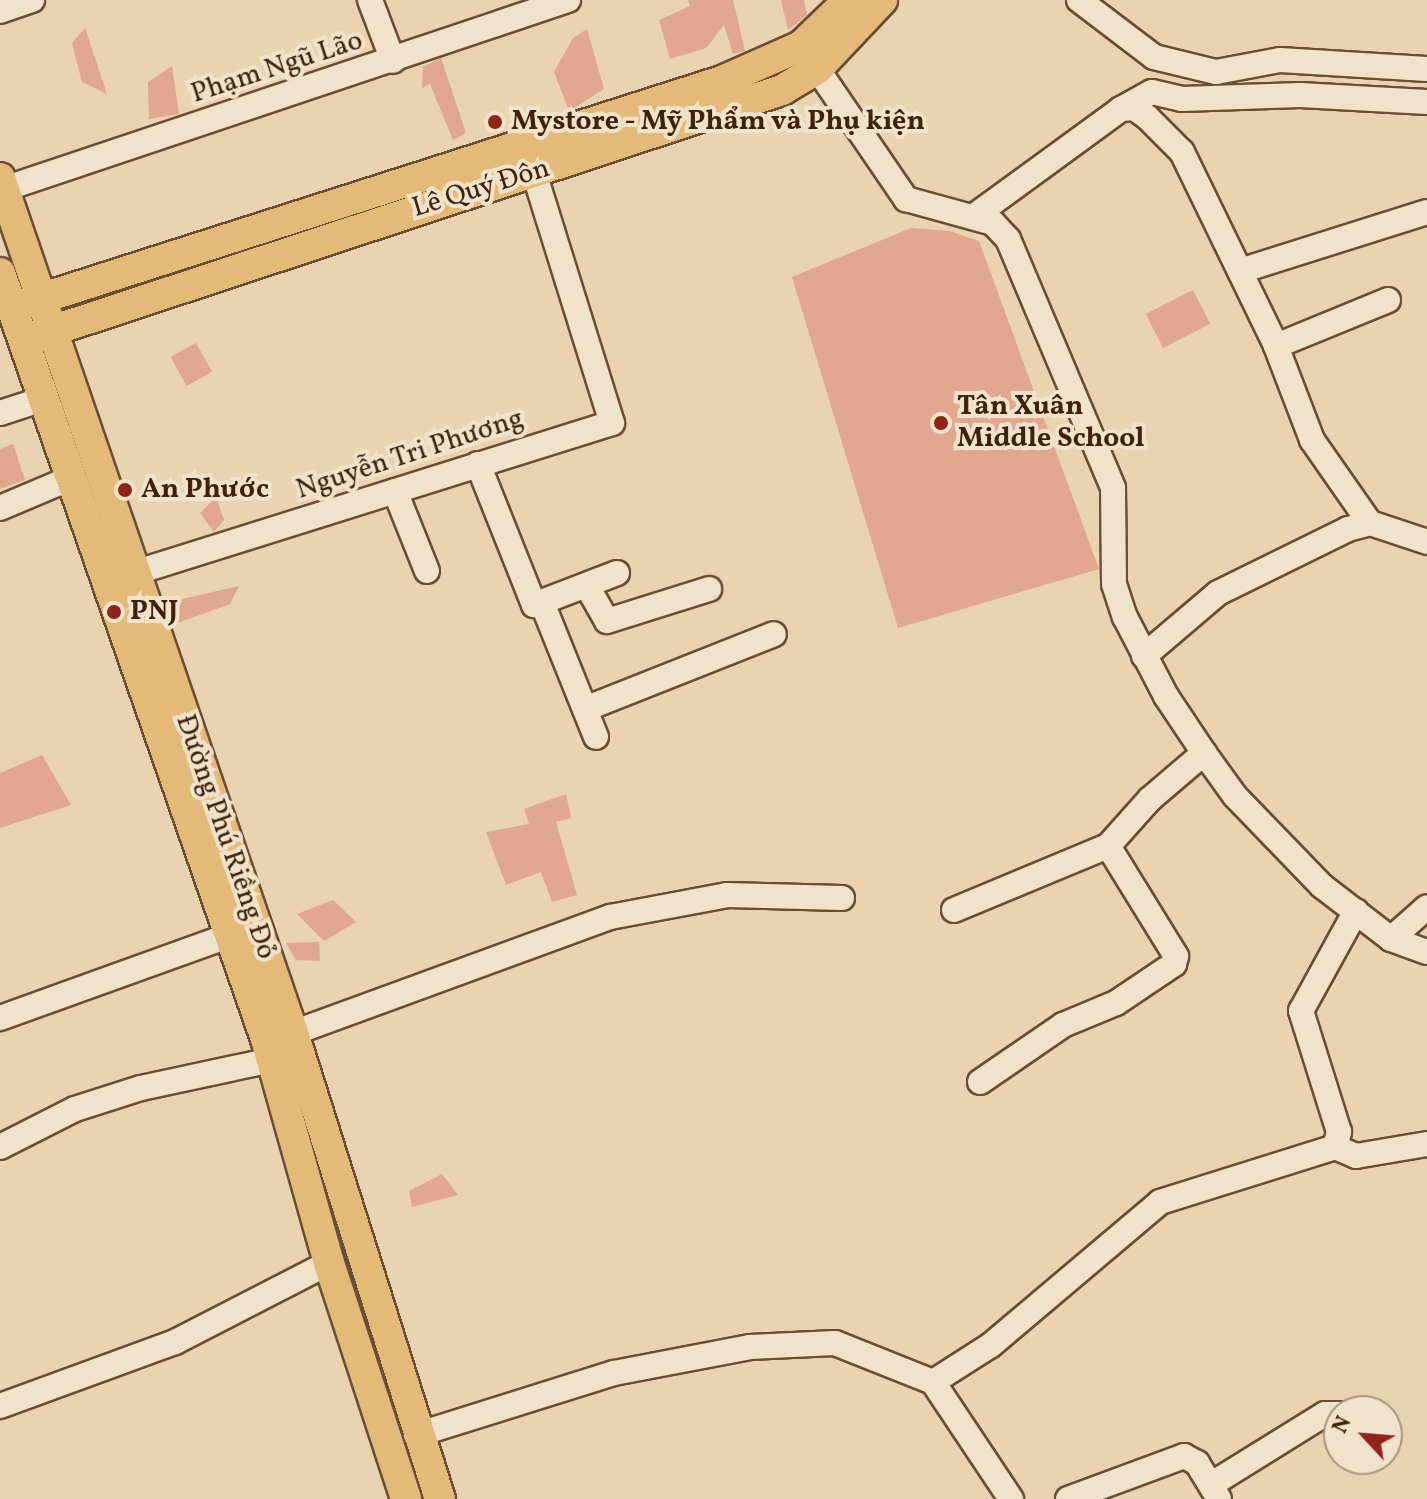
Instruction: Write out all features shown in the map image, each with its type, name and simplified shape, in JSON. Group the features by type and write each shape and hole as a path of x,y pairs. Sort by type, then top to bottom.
{"main road":[{"name":"Lê Quý Đôn","path":"38,335 782,90 849,0"},
{"name":"Lê Quý Đôn","path":"12,307 722,81 809,57 882,0"},
{"name":"Đường Phú Riềng Đỏ","path":"2,183 41,299 38,335 43,399 242,932 293,1033 416,1435 440,1499"},
{"name":"Đường Phú Riềng Đỏ","path":"0,273 12,307 38,335 134,573 242,932 272,1060 329,1263 406,1499"}],"street":[{"path":"0,11 32,0"},
{"path":"370,0 393,61"},
{"name":"Phạm Ngũ Lão","path":"2,183 393,61 568,0"},
{"path":"1079,0 1154,57 1216,72 1280,60 1427,69"},
{"path":"809,57 906,199 993,223 1023,266 1113,488 1114,584 1144,656 1204,753 1235,796 1297,863 1391,939 1427,952"},
{"path":"973,217 1121,109 1152,92 1182,99 1300,95 1427,102"},
{"path":"1121,109 1134,108 1182,152 1276,346 1312,440 1370,523 1427,542"},
{"name":"Nguyễn Tri Phương","path":"134,573 612,423 534,172"},
{"path":"1240,271 1427,212"},
{"path":"1276,346 1388,300"},
{"path":"0,413 43,399"},
{"path":"478,464 531,603 543,605 617,573"},
{"path":"0,508 71,478"},
{"path":"395,491 427,571"},
{"path":"1144,656 1218,593 1370,523"},
{"path":"587,586 607,621 709,589"},
{"path":"543,605 596,737"},
{"path":"585,709 774,634"},
{"path":"954,910 1108,846 1150,799 1204,753"},
{"path":"980,1082 1063,1025 1116,1003 1174,964 1176,956 1108,846"},
{"path":"293,1033 610,917 727,895 842,898"},
{"path":"1391,939 1427,907"},
{"path":"1335,1147 1339,1132 1301,1011 1356,911"},
{"path":"0,1018 242,932"},
{"path":"0,1147 75,1109 141,1088 272,1060"},
{"path":"933,1382 991,1345 1160,1202 1335,1147 1356,1156 1427,1144"},
{"path":"0,1406 175,1342 329,1263"},
{"path":"416,1435 614,1373 750,1347 835,1343 933,1382 1011,1499"},
{"path":"1068,1499 1184,1456 1197,1463 1216,1491 1323,1415"}],"building":[{"path":"688,0 733,0 745,51 733,54 724,25 706,48 670,59 659,20 690,6"},
{"path":"781,0 804,0 807,15 788,30"},
{"path":"85,28 107,94 82,82 72,43"},
{"path":"587,29 604,89 569,111 554,72 573,38"},
{"path":"441,58 466,133 453,140 430,84 422,88 423,67"},
{"path":"172,66 179,114 149,119 148,82"},
{"name":"Tân Xuân Middle School","path":"911,228 949,231 979,241 1099,569 898,628 792,277"},
{"path":"1193,290 1210,324 1163,348 1146,314"},
{"path":"196,343 212,372 187,386 171,357"},
{"path":"13,444 25,480 0,489 0,449"},
{"path":"216,497 224,520 214,532 200,513"},
{"path":"239,586 230,604 172,625 169,602"},
{"path":"42,755 71,805 0,828 0,773"},
{"path":"566,794 571,818 556,822 577,895 552,902 541,872 506,885 486,832 529,824 524,809"},
{"path":"333,900 356,922 324,941 297,914"},
{"path":"319,942 320,961 296,960 286,943"},
{"path":"442,1174 458,1195 412,1207 409,1191"}],"place":[{"name":"Mystore - Mỹ Phẩm và Phụ kiện","path":"495,122"},
{"name":"Tân Xuân Middle School","path":"941,423"},
{"name":"An Phước","path":"125,490"},
{"name":"PNJ","path":"114,612"}]}
